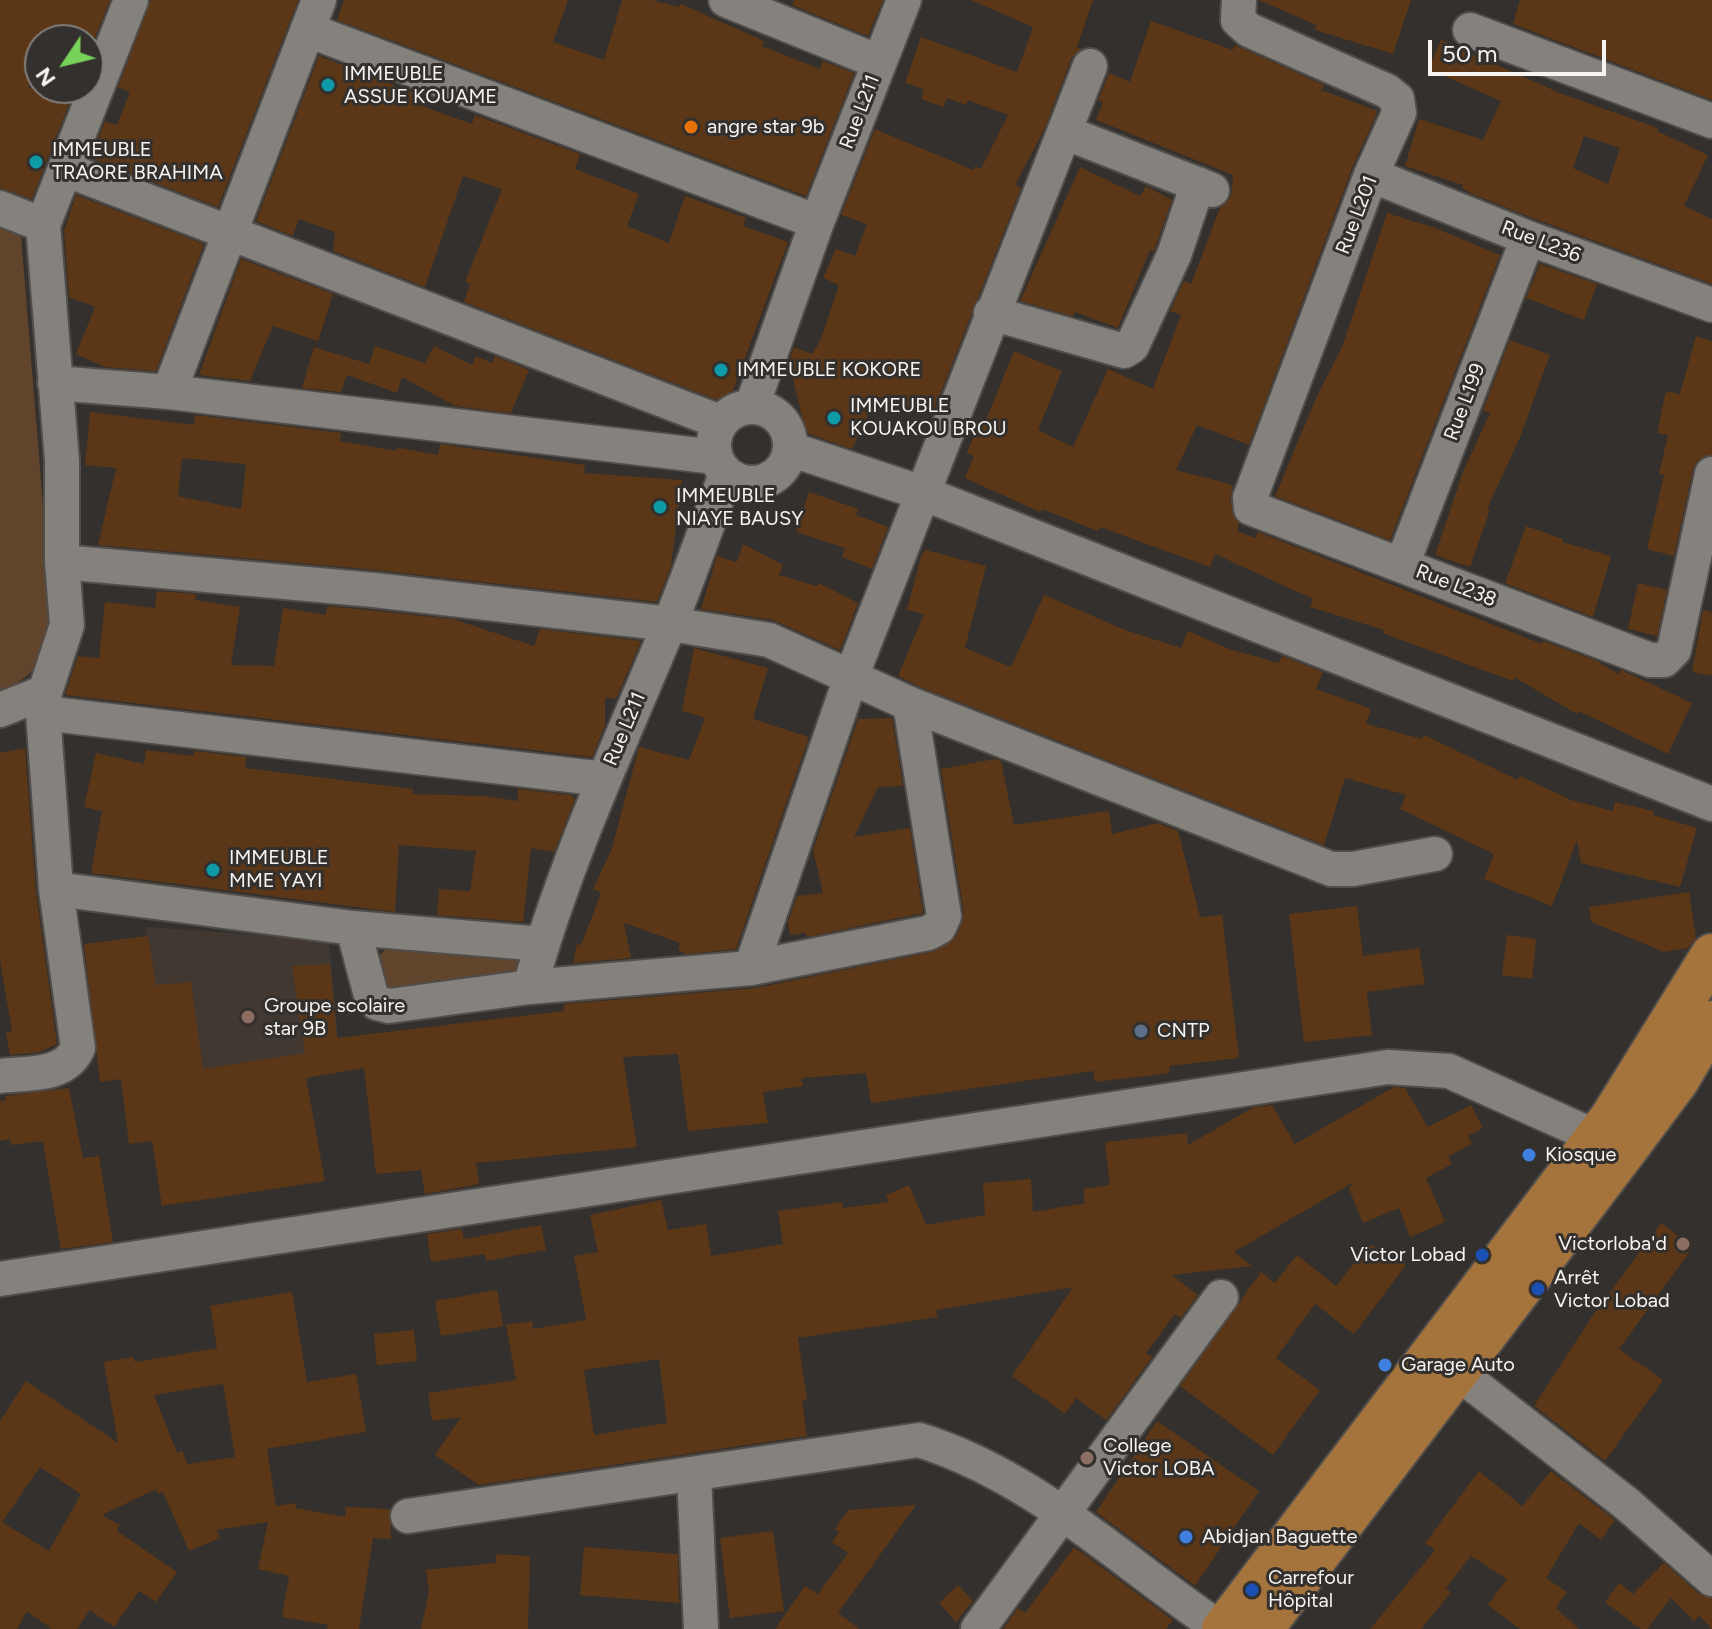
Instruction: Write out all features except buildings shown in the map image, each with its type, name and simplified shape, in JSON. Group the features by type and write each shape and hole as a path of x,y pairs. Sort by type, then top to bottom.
{"main road":[{"path":"1222,1629 1596,1137 1712,955"},
{"path":"1262,1629 1678,1080 1712,1022"}],"street":[{"path":"0,1076 59,1069 72,1061 78,1048 56,889 44,703 67,625 62,562 62,461 43,225 131,0"},
{"path":"726,0 879,62"},
{"name":"Rue L211","path":"752,406 817,222 904,0"},
{"name":"Rue L201","path":"1239,0 1238,20 1249,30 1397,99 1399,113 1371,175 1250,498 1251,508 1260,513"},
{"path":"169,392 314,15 817,222"},
{"path":"1470,30 1712,121"},
{"path":"751,968 851,677 1090,66"},
{"path":"991,313 1124,351 1132,346 1205,187 1064,132"},
{"path":"67,170 720,422"},
{"name":"Rue L236","path":"1371,175 1528,238 1712,305"},
{"path":"0,208 43,225"},
{"name":"Rue L199","path":"1402,565 1528,238"},
{"path":"55,383 169,392 721,465 752,483 766,481 778,473 790,449 784,424 765,408 740,408 720,422 713,444 721,465"},
{"path":"790,449 925,494 1712,804"},
{"name":"Rue L211","path":"530,987 542,944 604,779 670,624 721,465"},
{"name":"Rue L238","path":"1260,513 1650,660 1664,660 1674,650 1712,474"},
{"path":"62,562 374,590 670,624 769,640 910,704 1331,869 1353,869 1435,854"},
{"path":"0,710 44,703 604,779"},
{"path":"353,928 371,995 377,1003 389,1006 530,987 751,968 928,933 939,927 944,916 910,704"},
{"path":"56,889 353,928 542,944"},
{"path":"0,1279 1388,1067 1449,1071 1596,1137"},
{"path":"978,1629 1221,1297"},
{"path":"1457,1372 1627,1504 1712,1579"},
{"path":"408,1516 919,1440 945,1448 1064,1512 1222,1629"},
{"path":"694,1474 701,1629"}],"shaded area":[{"path":"0,227 21,235 53,628 35,667 22,680 0,691"},
{"name":"Groupe scolaire star 9B","path":"145,927 329,940 341,1072 174,1102"},
{"path":"389,945 530,950 520,981 387,1001 376,960"}],"place":[{"name":"IMMEUBLE ASSUE KOUAME","path":"328,85"},
{"name":"angre star 9b","path":"691,127"},
{"name":"IMMEUBLE TRAORE BRAHIMA","path":"36,162"},
{"name":"IMMEUBLE KOKORE","path":"721,370"},
{"name":"IMMEUBLE KOUAKOU BROU","path":"834,418"},
{"name":"IMMEUBLE NIAYE BAUSY","path":"660,507"},
{"name":"IMMEUBLE MME YAYI","path":"213,870"},
{"name":"Groupe scolaire star 9B","path":"248,1017"},
{"name":"CNTP","path":"1141,1031"},
{"name":"Kiosque","path":"1529,1155"},
{"name":"Victorloba'd","path":"1683,1244"},
{"name":"Victor Lobad","path":"1482,1255"},
{"name":"Arrêt Victor Lobad","path":"1538,1289"},
{"name":"Garage Auto","path":"1385,1365"},
{"name":"College Victor LOBA","path":"1087,1458"},
{"name":"Abidjan Baguette","path":"1186,1537"},
{"name":"Carrefour Hôpital","path":"1252,1590"}]}
